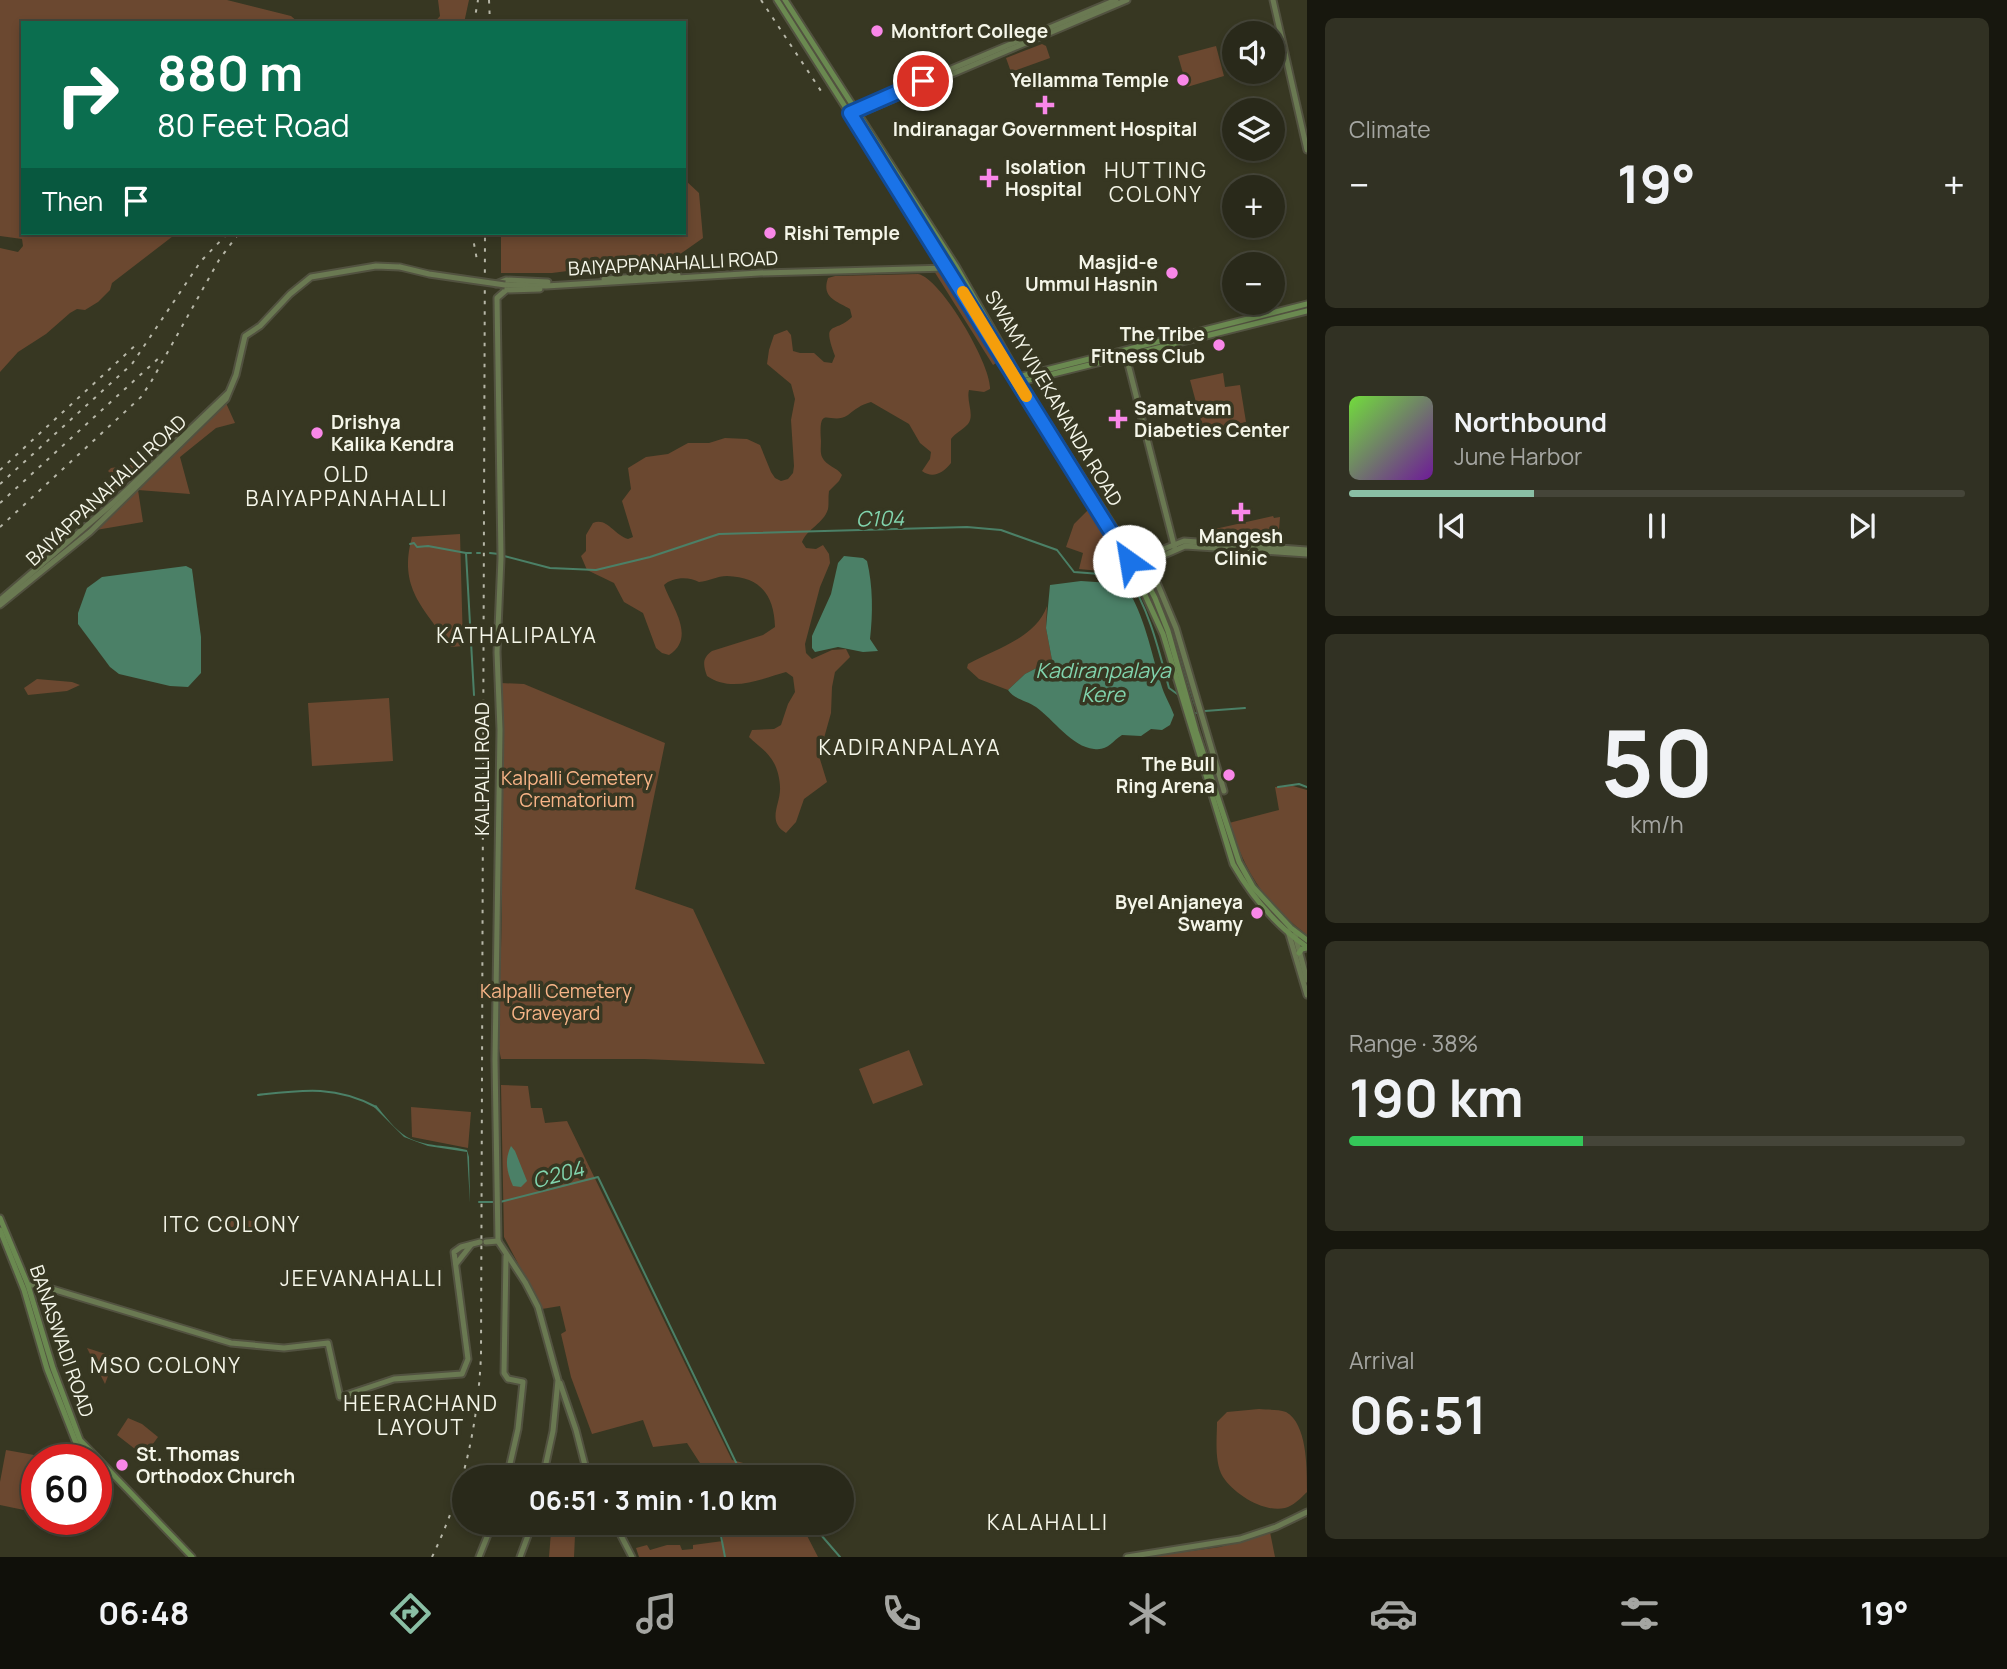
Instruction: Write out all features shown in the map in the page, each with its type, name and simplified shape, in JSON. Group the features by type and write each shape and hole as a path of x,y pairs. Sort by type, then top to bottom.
{"main road":[{"name":"SWAMY VIVEKANANDA ROAD","path":"778,0 956,267 1018,380"},
{"name":"SWAMY VIVEKANANDA ROAD","path":"785,0 948,268 1135,566 1163,634 1233,864 1248,892 1307,947"},
{"path":"1125,354 1307,304"},
{"path":"1018,380 1307,311"},
{"name":"SWAMY VIVEKANANDA ROAD","path":"1292,932 1307,940"},
{"path":"1298,953 1307,947"},
{"name":"BANASWADI ROAD","path":"0,1218 28,1285 53,1368 82,1444"},
{"name":"BANASWADI ROAD","path":"0,1230 24,1290 47,1369 77,1444"},
{"name":"BANASWADI ROAD","path":"112,1478 190,1557"},
{"name":"BANASWADI ROAD","path":"112,1480 190,1557"}],"street":[{"path":"854,114 1116,0"},
{"path":"854,114 1127,0"},
{"path":"1273,0 1307,150"},
{"name":"BAIYAPPANAHALLI ROAD","path":"0,600 113,503 228,394 245,336 260,326 290,294 311,277 376,266 401,267 429,274 505,285 546,286 759,273 948,268"},
{"path":"764,270 780,273 505,291 496,284 506,280 546,283 764,270"},
{"name":"KALPALLI ROAD","path":"498,1241 495,1060 500,730 497,652 501,555 497,298 505,291"},
{"path":"1125,354 1174,547"},
{"name":"BAIYAPPANAHALLI ROAD","path":"0,605 90,532 167,453"},
{"path":"1135,566 1174,547 1185,546 1307,552"},
{"path":"1145,560 1176,628 1224,791"},
{"path":"1292,932 1307,980"},
{"path":"1292,932 1307,995"},
{"path":"28,1285 49,1288 231,1343 284,1348 328,1343 340,1397 394,1379 462,1374 468,1359 454,1252 472,1244 498,1241 525,1282 540,1314 586,1465"},
{"path":"456,1264 472,1244"},
{"path":"506,1252 503,1373 509,1379 523,1382 517,1437 510,1465"},
{"path":"546,1465 553,1431 558,1380"},
{"path":"1127,1557 1240,1539 1276,1527 1307,1512"},
{"path":"479,1557 488,1535"},
{"path":"520,1557 528,1535"},
{"path":"621,1535 632,1557"}],"green space":[{"path":"0,0 227,0 291,16 297,21 21,21 21,235 174,235 112,283 110,290 98,302 85,310 77,309 70,313 46,334 18,352 0,372 0,248 18,252 23,246 22,239 0,236"},
{"path":"438,0 469,0 464,21 436,21 440,16"},
{"path":"1042,44 1046,46 1050,58 1011,72 1006,58"},
{"path":"1216,46 1222,77 1187,87 1178,56"},
{"path":"686,181 699,193 703,238 676,257 552,273 501,273 501,235 686,235"},
{"path":"934,271 946,271 999,361 993,365"},
{"path":"918,274 939,290 963,324 983,362 990,389 984,392 969,390 970,420 951,439 951,463 945,470 934,475 922,471 931,452 920,443 909,424 871,402 842,418 823,418 821,422 822,457 842,475 829,491 826,514 802,542 806,548 816,549 823,545 829,554 830,563 820,587 805,644 806,653 812,659 832,650 846,649 850,657 835,672 831,713 819,756 827,782 804,799 796,822 786,833 780,828 776,818 780,787 776,767 767,753 749,737 752,730 774,729 781,725 795,692 793,677 786,672 746,683 726,684 707,676 704,665 706,656 712,651 763,635 775,627 772,605 763,590 748,580 727,576 699,582 681,578 667,582 664,585 682,630 677,648 669,655 656,648 643,613 624,602 614,583 587,570 581,556 586,551 586,535 593,523 602,522 623,537 633,537 622,501 631,489 628,468 646,457 668,454 688,443 709,443 725,438 747,439 760,445 775,478 781,481 788,479 794,466 791,420 795,399 791,384 767,364 774,335 787,330 791,335 793,351 814,353 824,362 832,363 835,356 830,332 852,317 850,309 828,294 828,278"},
{"path":"1223,373 1225,387 1240,385 1246,422 1204,432 1190,380"},
{"path":"226,403 235,423 216,428 180,457 190,494 138,490 143,522 96,530"},
{"path":"137,464 139,469 109,497 92,505 119,481 108,471 111,468"},
{"path":"1089,509 1131,574 1079,569 1083,553 1066,547 1074,524"},
{"path":"1273,516 1280,517 1278,544 1197,540 1197,533"},
{"path":"460,534 463,646 451,647 416,596 408,570 409,555 412,537"},
{"path":"1047,606 1046,628 1052,660 1025,674 1008,690 979,679 967,668 968,664 1024,634 1042,617"},
{"path":"37,679 80,685 67,691 28,695 24,688"},
{"name":"Kalpalli Cemetery Crematorium","path":"501,683 524,684 665,743 635,889 693,909 765,1064 644,1059 501,1059 498,1044 502,915"},
{"path":"389,698 393,761 312,766 308,703"},
{"path":"1293,786 1307,790 1307,935 1279,910 1258,886 1229,823 1279,810 1275,787"},
{"path":"909,1050 923,1085 873,1104 859,1069"},
{"path":"501,1085 528,1086 531,1108 542,1108 545,1123 567,1121 732,1460 751,1465 701,1465 687,1443 653,1447 643,1420 592,1434 571,1377 561,1334 566,1331 560,1306 542,1309 504,1237"},
{"path":"411,1107 471,1112 468,1148 412,1137"},
{"path":"222,1216 257,1222 255,1235 220,1229"},
{"path":"87,1348 115,1357 105,1384"},
{"path":"1259,1409 1286,1412 1293,1418 1302,1436 1307,1492 1285,1508 1268,1508 1242,1496 1223,1477 1218,1464 1217,1422 1227,1412"},
{"path":"128,1418 142,1424 158,1437 144,1456 117,1435"},
{"path":"6,1450 21,1453 21,1509 0,1505 0,1482"},
{"path":"1270,1532 1275,1557 1147,1557 1220,1547"},
{"path":"551,1535 575,1535 574,1557 549,1557"},
{"path":"722,1535 807,1535 818,1557 639,1557 636,1548 647,1545 650,1550 667,1545 680,1545 682,1550 693,1549 693,1545 723,1541"}],"water":[{"path":"844,556 867,561 872,600 870,639 878,651 863,652 838,647 815,652 812,648 812,636 831,594 838,563"},
{"path":"186,566 192,569 201,637 201,673 188,687 170,686 119,674 110,667 78,624 78,613 87,588 102,577"},
{"name":"Kadiranpalaya Kere","path":"1081,581 1125,584 1142,621 1162,688 1174,715 1170,725 1162,730 1151,729 1141,736 1122,735 1103,748 1086,747 1070,738 1036,707 1008,690 1025,674 1052,660 1046,628 1050,585"},
{"path":"376,1105 394,1127 374,1107"},
{"path":"394,1127 421,1143 467,1150 470,1203 467,1152 428,1146 404,1137"},
{"path":"511,1146 527,1181 521,1187 513,1186 508,1171 507,1161"}],"waterway":[{"name":"C104","path":"504,556 550,568 596,570 650,557 719,534 967,527 1001,530 1057,550 1074,572 1127,576 1147,616 1169,688 1180,696"},
{"name":"C104","path":"410,544 466,553"},
{"path":"471,553 466,553 474,695"},
{"name":"C104","path":"490,553 499,554"},
{"path":"1150,575 1171,625 1195,705"},
{"name":"C104","path":"1205,711 1245,708"},
{"name":"C104","path":"1278,787 1299,784 1307,787"},
{"name":"C204","path":"258,1095 304,1091 332,1092 376,1107"},
{"name":"C204","path":"500,1202 598,1177 737,1465"},
{"name":"C204","path":"479,1202 495,1202"},
{"name":"C204","path":"725,1557 721,1536 731,1535"},
{"name":"C204","path":"821,1535 840,1557"}],"railway":[{"path":"474,21 478,0"},
{"path":"489,0 490,21"},
{"path":"761,0 821,91"},
{"path":"0,484 132,364 201,261 226,235"},
{"path":"0,527 141,397 219,260 238,235"},
{"path":"472,235 477,260"},
{"path":"432,1557 452,1508 467,1459 476,1408 481,1355 485,235"},
{"path":"0,470 139,342"},
{"path":"0,503 160,357"}],"slow traffic":[{"path":"963,292 1026,396"}],"place":[{"name":"Montfort College","path":"877,31"},
{"name":"Yellamma Temple","path":"1183,80"},
{"name":"Indiranagar Government Hospital","path":"1045,105"},
{"name":"Isolation Hospital","path":"989,178"},
{"name":"Rishi Temple","path":"770,233"},
{"name":"Masjid-e Ummul Hasnin","path":"1172,273"},
{"name":"The Tribe Fitness Club","path":"1219,345"},
{"name":"Samatvam Diabeties Center","path":"1118,419"},
{"name":"Drishya Kalika Kendra","path":"317,433"},
{"name":"Mangesh Clinic","path":"1241,512"},
{"name":"The Bull Ring Arena","path":"1229,775"},
{"name":"Byel Anjaneya Swamy","path":"1257,913"},
{"name":"St. Thomas Orthodox Church","path":"122,1465"}],"district":[{"name":"HUTTING COLONY","path":"1156,182"},
{"name":"OLD BAIYAPPANAHALLI","path":"347,486"},
{"name":"KATHALIPALYA","path":"517,635"},
{"name":"KADIRANPALAYA","path":"910,747"},
{"name":"ITC COLONY","path":"232,1224"},
{"name":"JEEVANAHALLI","path":"362,1278"},
{"name":"MSO COLONY","path":"166,1365"},
{"name":"HEERACHAND LAYOUT","path":"421,1415"},
{"name":"KALAHALLI","path":"1048,1522"}],"route":[{"path":"923,81 850,113 1129,561"}],"park label":[{"name":"Kalpalli Cemetery Graveyard","path":"556,1002"}]}
